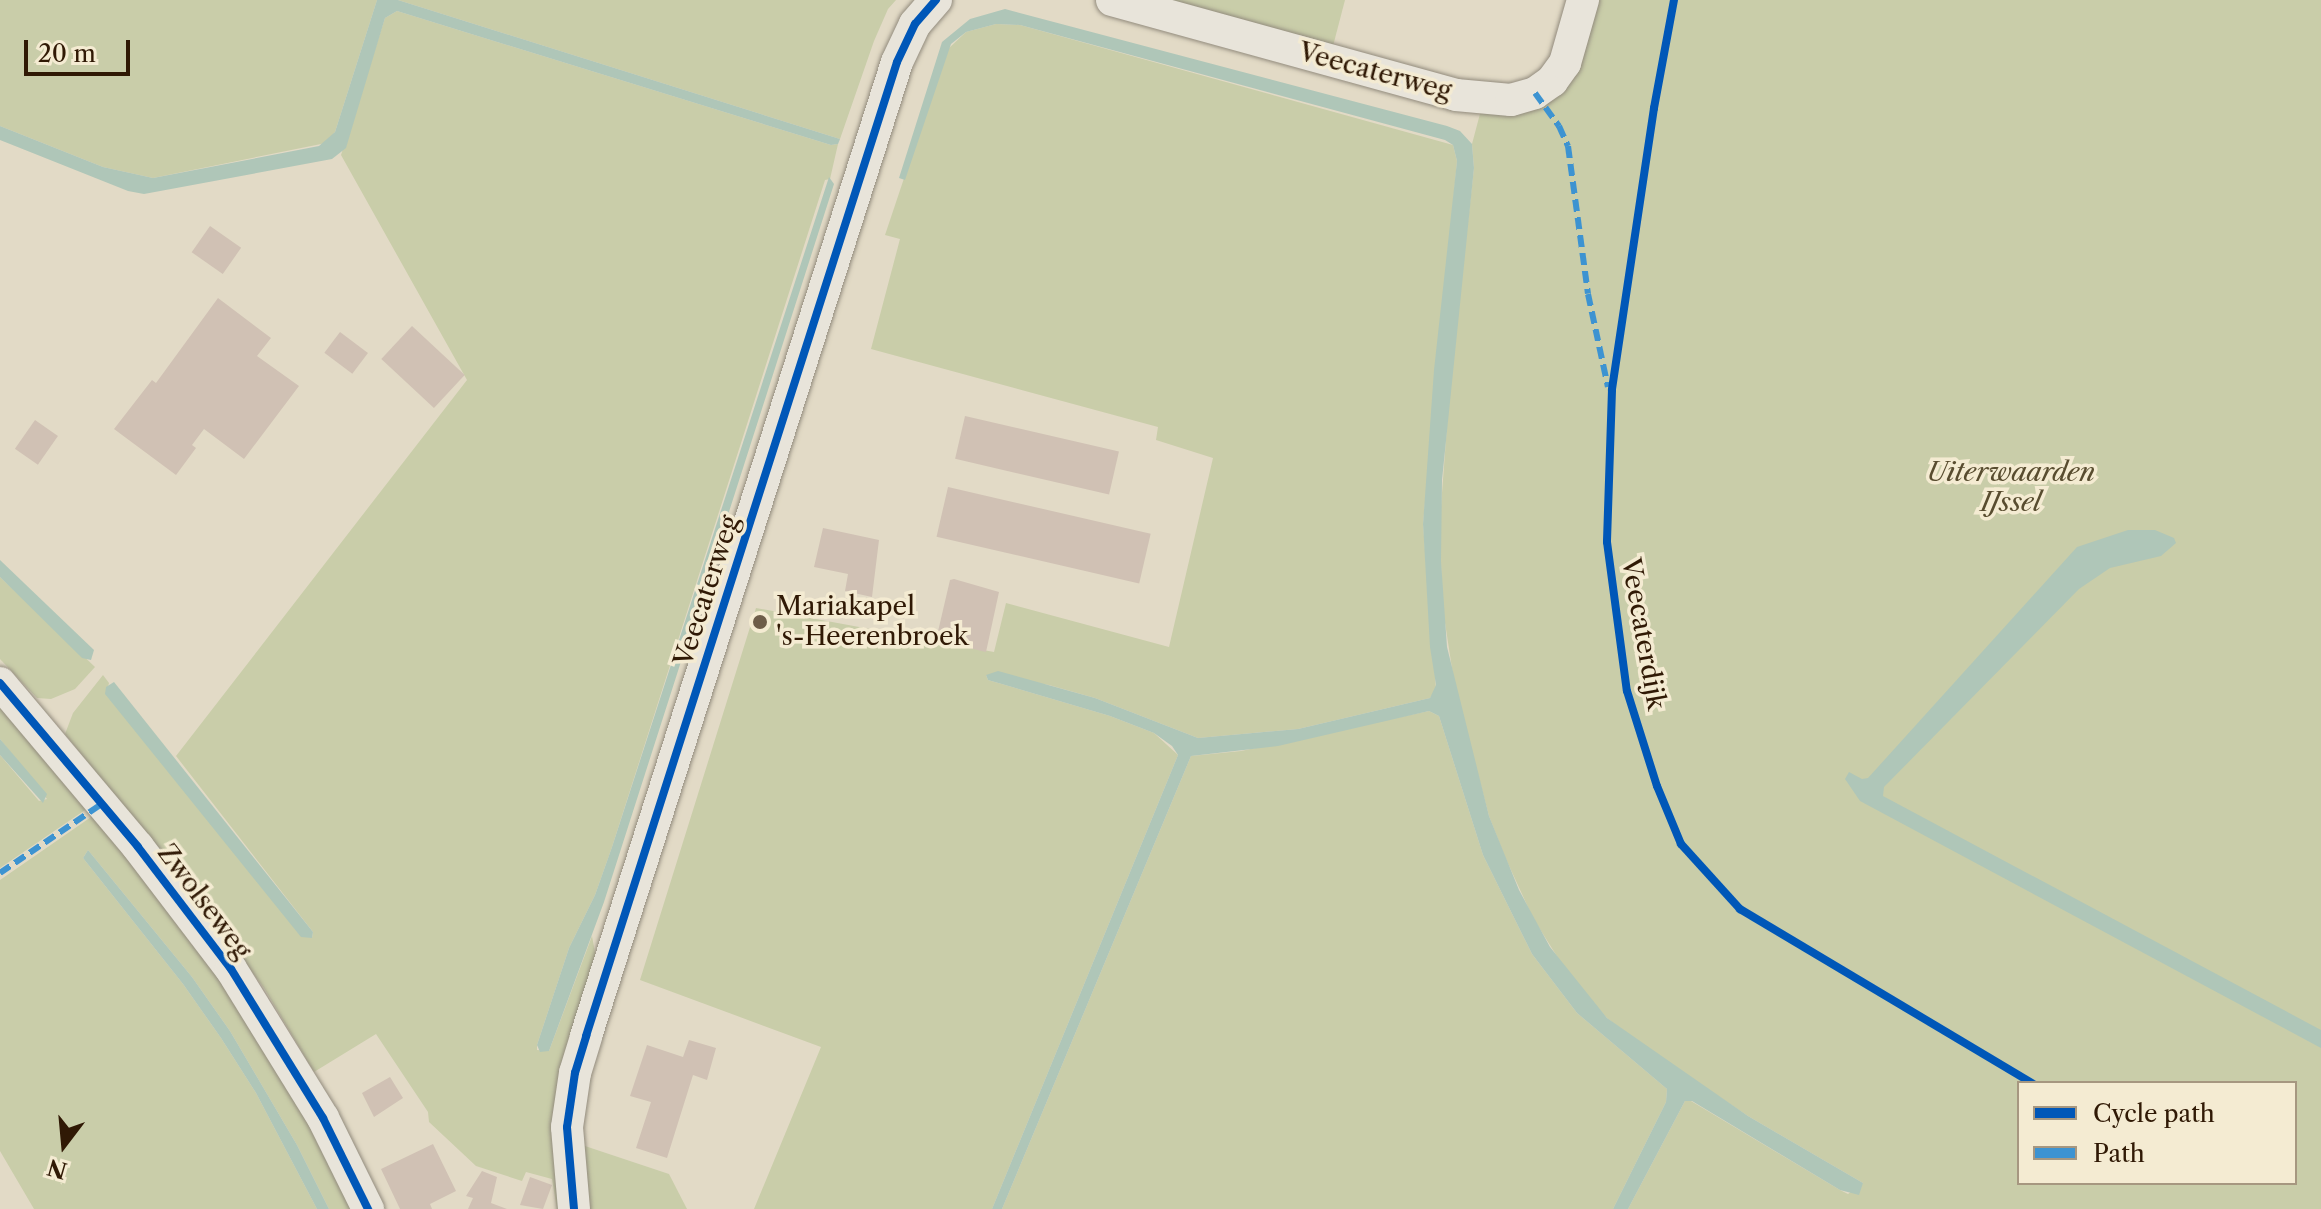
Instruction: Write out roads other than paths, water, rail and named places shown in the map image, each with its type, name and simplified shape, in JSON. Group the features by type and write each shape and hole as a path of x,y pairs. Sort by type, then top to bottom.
{"street":[{"name":"Veecaterweg","path":"574,1209 567,1127 575,1073 586,1036 897,62 915,24 936,0"},
{"name":"Veecaterweg","path":"1112,0 1456,95 1511,100 1535,93 1552,81 1565,63 1583,0"},
{"name":"Zwolseweg","path":"0,683 129,836 231,969 323,1118 368,1209"}],"place":[{"name":"Mariakapel 's-Heerenbroek","path":"760,622"}],"park label":[{"name":"Uiterwaarden IJssel","path":"2011,488"}]}
